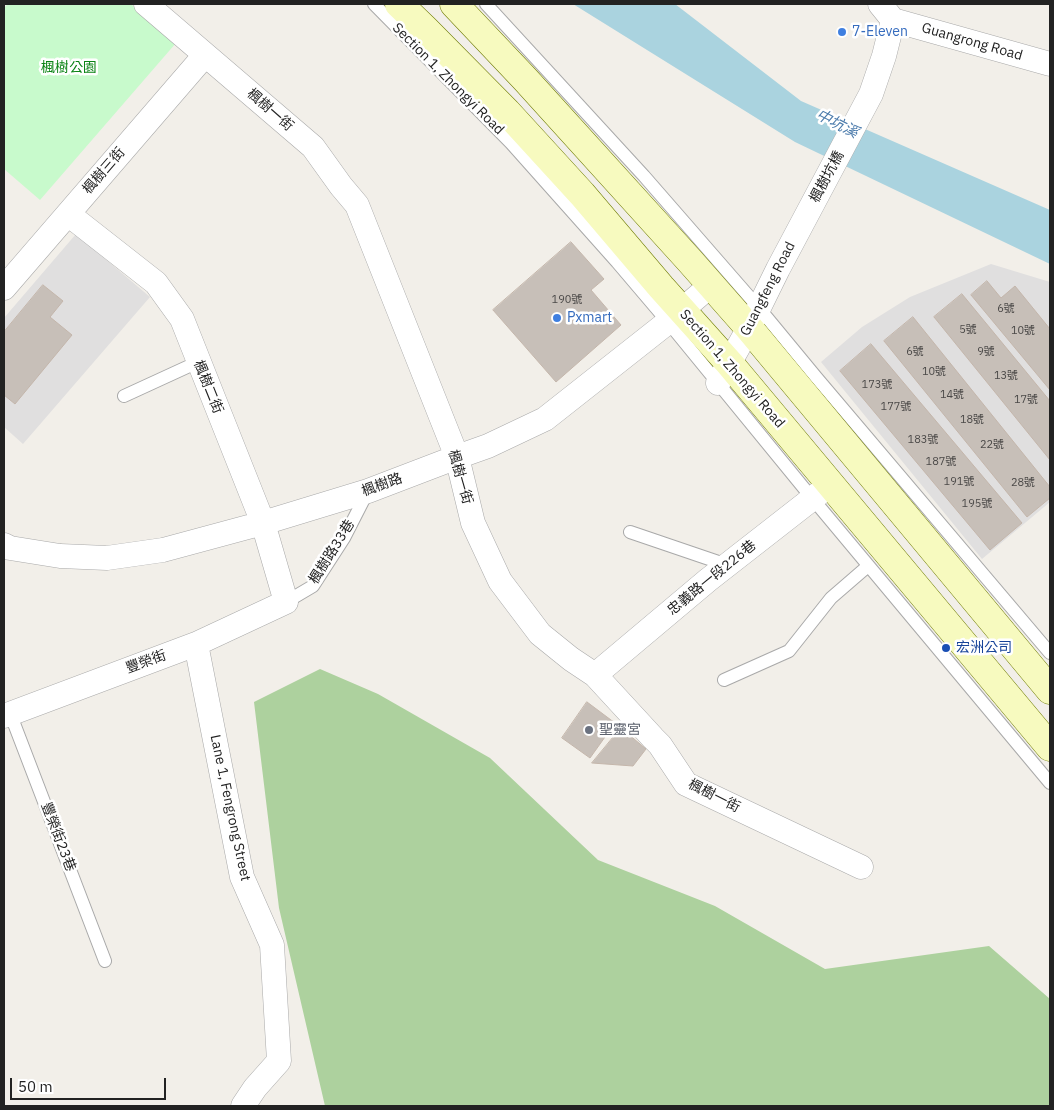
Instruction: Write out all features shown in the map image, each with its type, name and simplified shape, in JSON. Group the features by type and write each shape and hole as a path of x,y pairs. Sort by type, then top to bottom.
{"main road":[{"name":"Section 1, Zhongyi Road","path":"399,4 507,112 582,194 675,316 822,491 1050,747"},
{"path":"454,4 525,79 711,285 754,318 1050,690"}],"street":[{"name":"楓樹一街","path":"146,4 313,147 357,205 456,457 473,523 500,581 540,634 571,659 595,675 660,746 686,784 861,867"},
{"name":"Guangrong Road","path":"887,12 1050,64"},
{"name":"楓樹坑橋","path":"804,221 871,94 884,56 887,12"},
{"name":"楓樹三街","path":"4,288 205,55"},
{"name":"楓樹二街","path":"68,214 156,283 182,319 263,523 286,602"},
{"name":"Guangfeng Road","path":"724,373 804,221"},
{"name":"楓樹路","path":"4,545 10,548 60,556 107,558 163,550 263,523 368,491 488,446 544,419 675,316 711,285"},
{"name":"忠義路一段226巷","path":"595,675 727,565 822,491"},
{"name":"豐榮街","path":"7,714 196,644 286,602"},
{"name":"Lane 1, Fengrong Street","path":"196,644 242,877 272,945 279,1061 255,1088 243,1106"}],"lane":[{"name":"Section 1, Zhongyi Road","path":"374,4 511,143 578,218 675,316"},
{"path":"486,4 644,176 754,318 816,377 1050,652"},
{"path":"124,396 198,362"},
{"name":"楓樹路33巷","path":"286,602 313,586 344,538 368,491"},
{"path":"822,491 868,566 1050,783"},
{"path":"630,532 727,565"},
{"path":"724,680 789,651 831,598 868,566"},
{"name":"豐榮街23巷","path":"7,714 106,961"}],"shaded area":[{"path":"76,234 150,297 23,444 4,427 4,318"},
{"path":"991,264 1050,282 1050,502 982,559 821,362 862,327 910,297"}],"green space":[{"name":"楓樹公園","path":"8,4 131,4 176,43 40,200 4,169 4,8"},
{"path":"320,669 378,694 490,758 598,860 715,906 825,969 989,946 1050,999 1050,1106 325,1106 279,908 254,702"}],"water":[{"name":"中坑溪","path":"573,4 675,4 801,101 1050,210 1050,264 795,142"}],"building":[{"name":"Pxmart","path":"571,242 604,279 591,290 621,325 556,382 493,310"},
{"path":"987,281 1001,298 1015,286 1050,329 1050,390 971,295"},
{"path":"43,285 63,301 50,317 72,335 15,404 4,395 4,332"},
{"path":"962,294 1050,401 1050,460 934,317"},
{"path":"913,317 1050,487 1050,498 1027,517 884,341"},
{"path":"871,344 1022,523 990,550 840,371"},
{"name":"聖靈宮","path":"587,702 615,723 590,758 562,738"},
{"path":"621,728 646,749 633,766 592,763"}],"place":[{"name":"7-Eleven","path":"842,32"},
{"name":"Pxmart","path":"557,318"},
{"name":"宏洲公司","path":"946,648"},
{"name":"聖靈宮","path":"589,730"}]}
